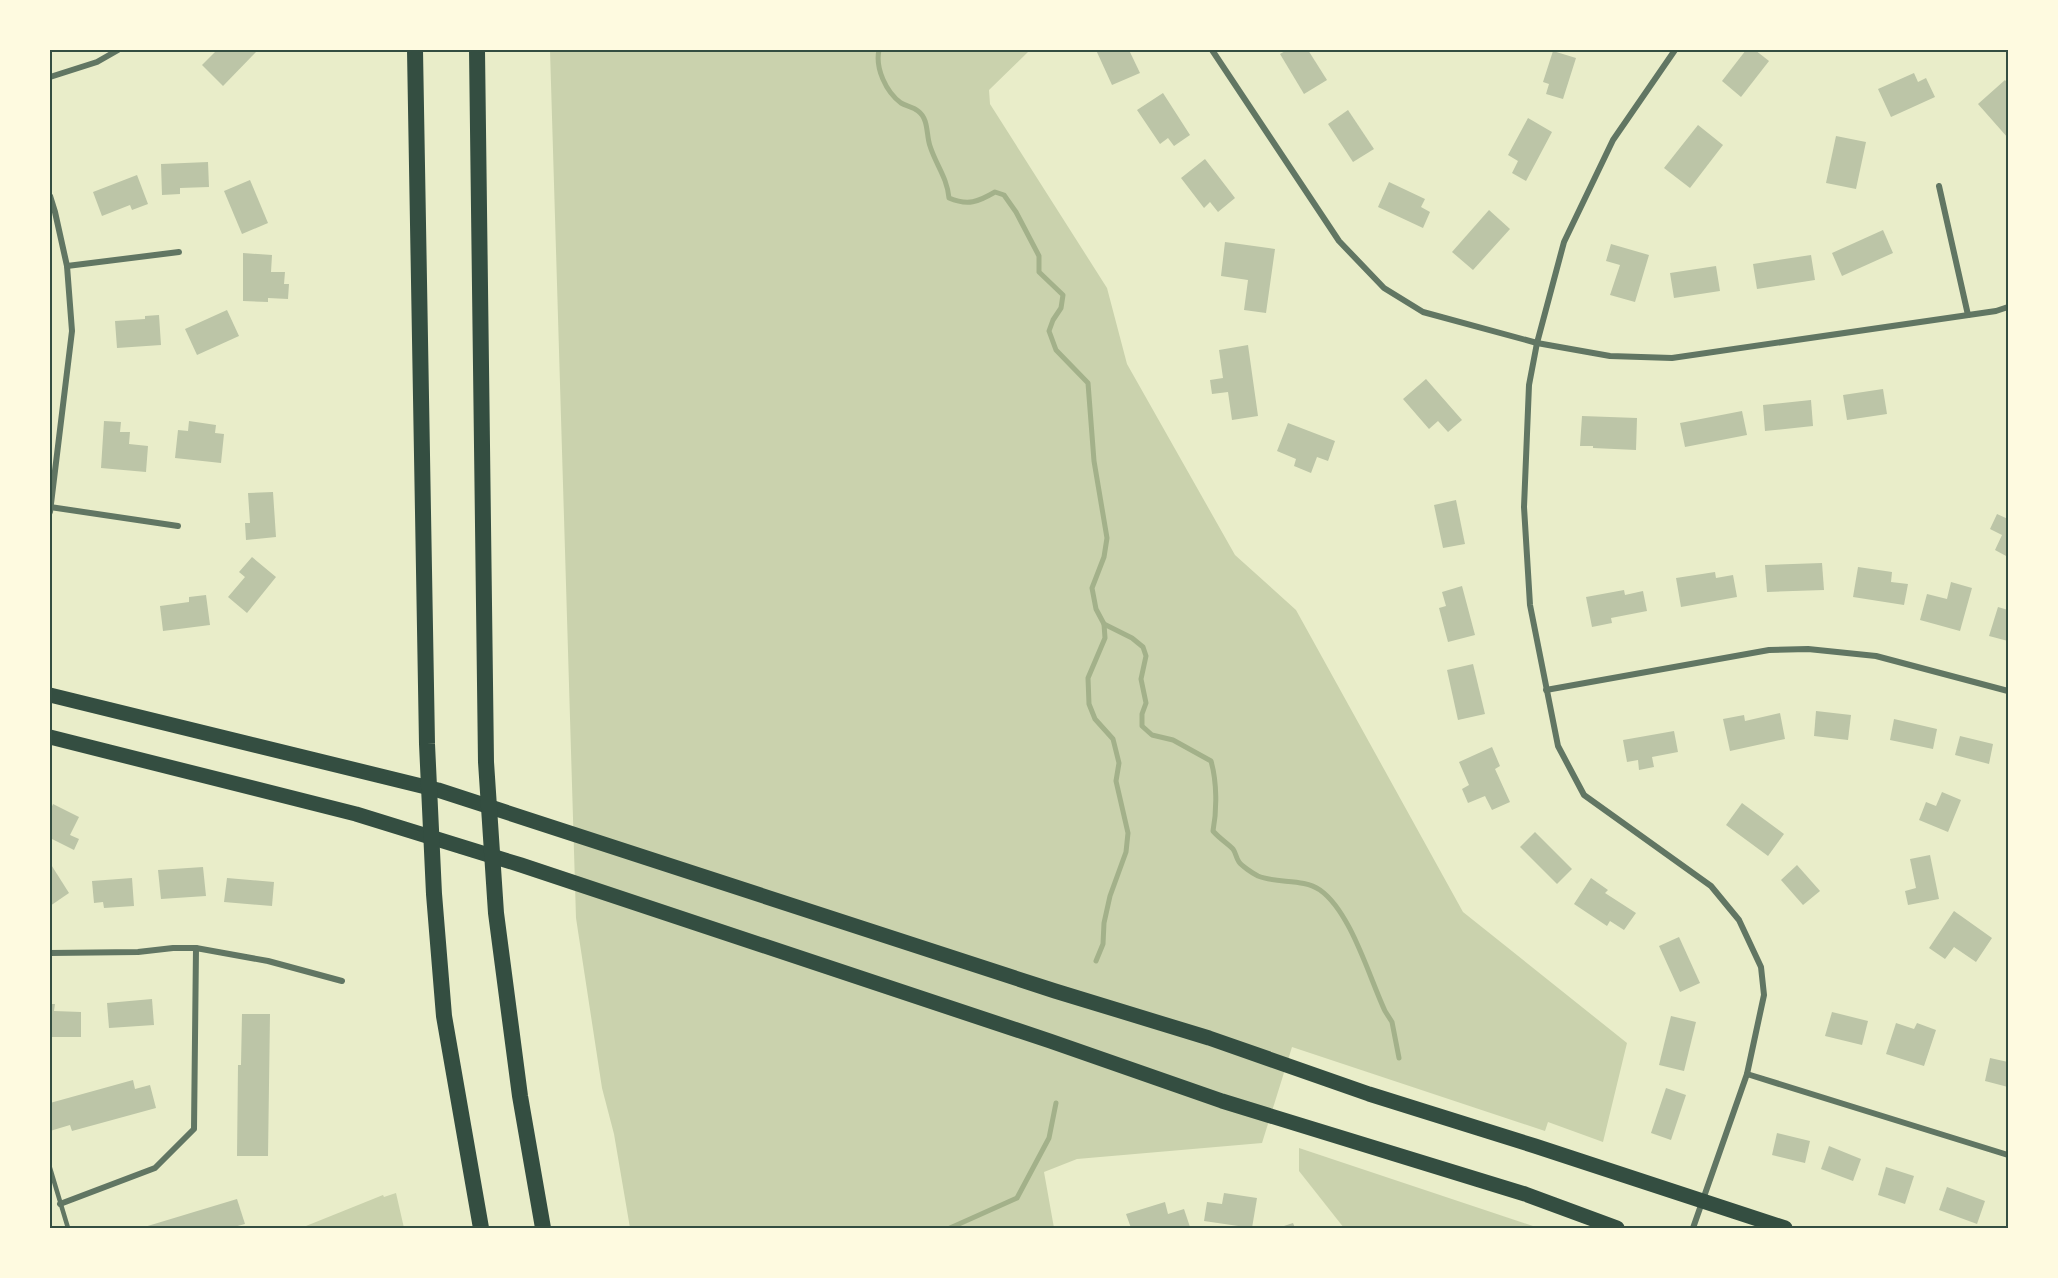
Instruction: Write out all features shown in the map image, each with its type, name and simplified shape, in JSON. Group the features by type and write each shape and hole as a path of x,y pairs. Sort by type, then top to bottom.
{"highway":[{"path":"415,50 427,744 434,894 444,1016 481,1228"},
{"path":"477,50 486,762 496,913 520,1096 543,1228"}],"main road":[{"path":"50,695 438,790 1044,987 1209,1038 1369,1094 1785,1228"},
{"path":"50,737 356,814 521,865 1050,1041 1222,1101 1525,1194 1617,1228"}],"street":[{"path":"50,77 97,62 118,50"},
{"path":"1212,50 1339,241 1384,288 1423,312 1537,343 1610,356 1671,358 1968,315 2008,307"},
{"path":"1675,50 1613,140 1564,242 1537,343 1529,385 1524,507 1530,604 1558,746 1584,795 1711,886 1739,920 1761,968 1764,995 1747,1074 1693,1228"},
{"path":"1939,186 1968,315"},
{"path":"50,196 56,212 68,266 72,331 50,512"},
{"path":"68,266 179,252"},
{"path":"50,507 178,526"},
{"path":"1546,690 1769,650 1808,649 1876,656 2008,691"},
{"path":"50,953 138,952 196,948 268,961 342,981"},
{"path":"60,1204 155,1168 194,1129 196,948"},
{"path":"1747,1074 2008,1155"}],"lane":[{"path":"50,1168 68,1228"}],"green space":[{"path":"550,50 1028,50 989,90 990,104 1107,288 1127,364 1235,555 1296,610 1463,912 1627,1043 1603,1142 1548,1122 1545,1131 1292,1047 1262,1143 1077,1159 1044,1172 1054,1228 630,1228 614,1134 602,1088 576,918"},
{"path":"1299,1148 1539,1228 1344,1228 1299,1171"},
{"path":"396,1193 404,1228 301,1228 383,1195 384,1197"}],"building":[{"path":"217,50 258,50 223,86 202,65"},
{"path":"1096,50 1129,50 1140,73 1112,85"},
{"path":"1287,50 1308,50 1327,80 1304,94 1280,54"},
{"path":"1746,50 1755,50 1769,61 1741,97 1722,81"},
{"path":"1553,51 1576,58 1563,99 1546,94 1549,84 1543,82"},
{"path":"1914,73 1918,82 1926,78 1935,97 1891,117 1878,89"},
{"path":"2005,80 2008,84 2008,138 1978,104"},
{"path":"1163,93 1190,135 1174,146 1168,138 1160,144 1137,110"},
{"path":"1348,110 1374,149 1353,162 1328,124"},
{"path":"1528,118 1552,132 1526,181 1512,173 1518,161 1508,155"},
{"path":"1698,125 1723,145 1690,188 1664,168"},
{"path":"1836,136 1866,142 1856,189 1826,183"},
{"path":"1205,159 1235,198 1218,212 1210,202 1204,208 1181,178"},
{"path":"208,162 209,187 180,188 180,194 162,195 161,164"},
{"path":"137,175 148,204 132,210 130,205 102,216 93,192"},
{"path":"250,180 268,223 242,234 224,191"},
{"path":"1389,182 1425,199 1421,207 1430,212 1423,228 1378,207"},
{"path":"1489,210 1510,229 1473,270 1452,252"},
{"path":"1883,230 1893,253 1842,276 1832,253"},
{"path":"1225,242 1275,249 1266,313 1244,310 1248,280 1221,276"},
{"path":"1611,244 1649,255 1635,302 1610,295 1620,265 1606,261"},
{"path":"243,253 272,255 271,272 285,272 284,284 289,284 288,299 268,298 268,302 243,301"},
{"path":"1811,255 1815,280 1757,289 1753,264"},
{"path":"1716,266 1720,291 1674,298 1670,273"},
{"path":"227,310 239,336 197,355 185,329"},
{"path":"159,315 161,345 117,348 115,321 145,319 145,316"},
{"path":"1248,345 1258,416 1232,420 1228,392 1212,394 1210,380 1223,378 1219,350"},
{"path":"1426,379 1462,420 1448,432 1438,421 1429,429 1403,399"},
{"path":"1883,389 1887,414 1847,420 1843,395"},
{"path":"1811,400 1813,426 1765,431 1763,405"},
{"path":"1742,411 1747,435 1685,447 1680,423"},
{"path":"1582,416 1637,418 1636,450 1580,446"},
{"path":"104,421 121,422 120,432 130,432 129,444 148,446 146,472 101,468"},
{"path":"189,421 216,425 215,433 224,434 221,463 175,458 178,430 188,431"},
{"path":"1288,423 1335,441 1328,461 1317,457 1311,473 1294,466 1296,459 1277,451"},
{"path":"273,492 276,537 246,540 245,523 250,523 248,493"},
{"path":"1456,500 1465,544 1443,548 1434,505"},
{"path":"1997,514 2008,519 2008,557 1995,550 2002,535 1990,529"},
{"path":"252,557 276,577 247,613 228,597 245,577 239,572"},
{"path":"1822,563 1824,590 1767,592 1765,565"},
{"path":"1858,567 1892,572 1891,582 1908,584 1904,605 1853,597"},
{"path":"1715,572 1716,578 1733,575 1737,597 1681,607 1676,578"},
{"path":"1951,582 1972,588 1960,631 1920,620 1927,594 1947,599"},
{"path":"1462,586 1475,635 1448,642 1439,608 1446,606 1442,592"},
{"path":"1624,590 1625,595 1643,591 1647,611 1611,618 1612,623 1592,627 1586,597"},
{"path":"206,595 210,625 163,631 160,606 189,602 189,597"},
{"path":"1998,607 2008,610 2008,641 1989,636"},
{"path":"1473,664 1485,714 1458,720 1447,670"},
{"path":"1816,711 1851,715 1848,740 1814,736"},
{"path":"1780,713 1785,739 1730,751 1723,719 1744,715 1745,721"},
{"path":"1894,719 1937,729 1933,749 1890,740"},
{"path":"1674,731 1678,752 1652,757 1654,767 1639,770 1638,760 1627,762 1623,740"},
{"path":"1960,736 1993,744 1989,764 1955,755"},
{"path":"1492,747 1500,766 1495,769 1510,802 1492,810 1485,796 1468,803 1462,789 1469,785 1459,762"},
{"path":"1942,792 1961,800 1948,832 1919,820 1926,802 1936,806"},
{"path":"1742,803 1784,834 1768,856 1726,825"},
{"path":"53,804 79,817 70,835 79,839 74,850 50,838 50,811"},
{"path":"1535,832 1572,869 1557,884 1520,847"},
{"path":"1930,855 1939,899 1908,905 1905,891 1916,888 1910,859"},
{"path":"50,863 69,893 50,906"},
{"path":"1797,865 1820,891 1803,905 1781,880"},
{"path":"203,867 206,896 161,899 158,870"},
{"path":"132,878 134,906 104,908 103,902 94,903 92,881"},
{"path":"227,878 274,882 272,906 224,902"},
{"path":"1591,878 1608,890 1605,893 1636,913 1624,930 1610,921 1607,926 1574,904"},
{"path":"1954,911 1992,938 1976,962 1954,947 1945,959 1929,948"},
{"path":"1679,937 1700,983 1680,992 1659,946"},
{"path":"152,999 154,1025 109,1028 107,1003"},
{"path":"50,1004 55,1004 54,1011 81,1012 81,1037 50,1037"},
{"path":"1832,1012 1868,1021 1862,1045 1825,1036"},
{"path":"242,1014 270,1014 268,1156 237,1156 238,1065 241,1065"},
{"path":"1671,1016 1696,1022 1684,1071 1659,1065"},
{"path":"1896,1023 1914,1029 1917,1023 1936,1030 1924,1066 1886,1054"},
{"path":"1990,1058 2008,1062 2008,1087 1985,1081"},
{"path":"133,1080 135,1089 150,1085 156,1108 72,1131 70,1125 50,1131 50,1103"},
{"path":"1666,1088 1686,1095 1671,1140 1651,1133"},
{"path":"1777,1133 1810,1141 1805,1163 1772,1155"},
{"path":"1829,1146 1861,1159 1853,1181 1821,1169"},
{"path":"1886,1167 1914,1176 1905,1204 1878,1195"},
{"path":"1947,1187 1985,1201 1977,1224 1939,1210"},
{"path":"1224,1193 1257,1198 1252,1228 1204,1221 1207,1202 1222,1204"},
{"path":"237,1199 245,1224 230,1228 141,1228"},
{"path":"1165,1202 1168,1214 1184,1209 1190,1227 1131,1228 1126,1214"},
{"path":"1293,1223 1295,1228 1278,1228"}],"waterway":[{"path":"879,50 880,72 886,86 901,103 916,110 924,118 930,146 946,184 949,198 962,202 973,202 995,192 1004,195 1016,212 1039,256 1039,272 1063,295 1061,308 1049,331 1056,350 1088,383 1094,461 1107,538 1104,557 1092,588 1096,609 1104,624 1105,638 1088,678 1089,704 1095,719 1113,739 1119,763 1116,781 1128,833 1126,852 1110,896 1104,923 1103,944 1096,961"},
{"path":"1104,624 1132,638 1143,647 1146,656 1141,679 1146,703 1142,714 1142,726 1152,735 1173,740 1211,761 1216,796 1213,831 1233,849 1240,864 1258,876 1313,886 1331,900 1341,913 1392,1022 1399,1058"},
{"path":"950,1228 1017,1198 1049,1138 1056,1103"}]}
